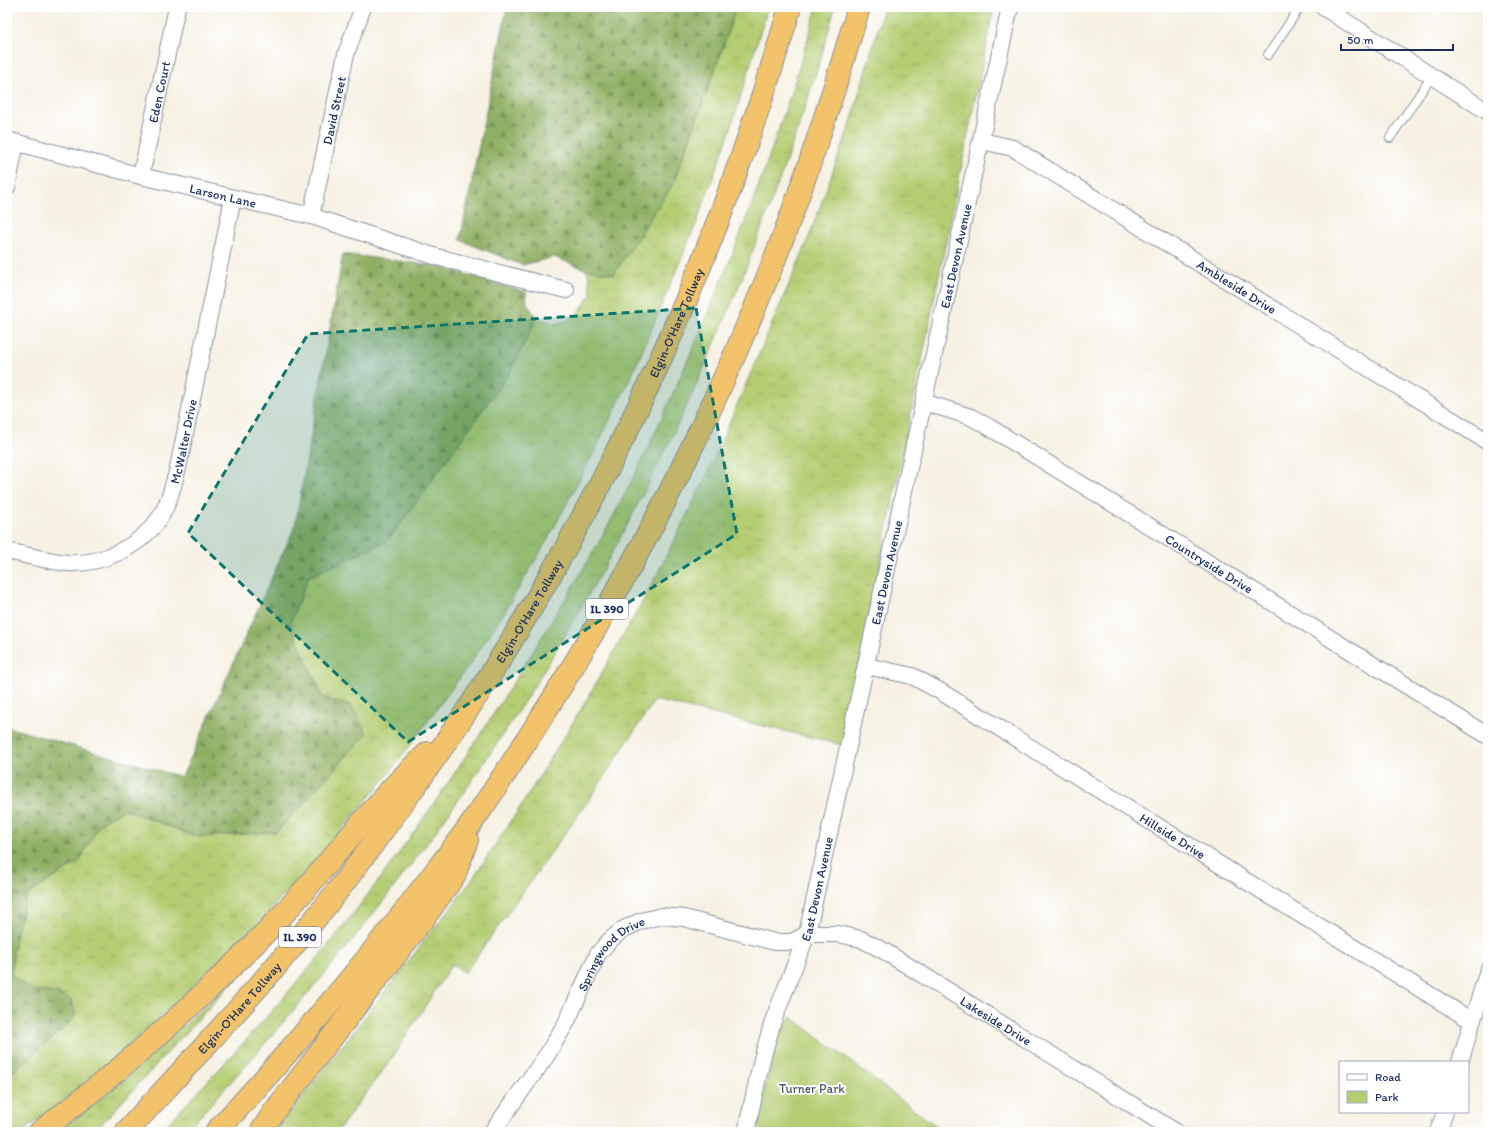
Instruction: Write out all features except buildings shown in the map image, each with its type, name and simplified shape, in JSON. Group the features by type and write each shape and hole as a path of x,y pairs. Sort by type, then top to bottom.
{"highway":[{"name":"Elgin-O'Hare Tollway","path":"126,1132 251,995 298,940 346,879 455,728 511,642 560,559 644,396 715,229 747,143 790,7"},
{"name":"IL 390","path":"216,1132 346,985 474,819 560,688 602,618 686,460 757,304 830,105 859,7"},
{"path":"40,1132 93,1092 166,1029 228,971 317,876 401,777 455,728"},
{"path":"261,1132 279,1106 421,922 454,876 474,819"}],"street":[{"name":"Eden Court","path":"140,176 177,7"},
{"name":"David Street","path":"311,216 346,54 363,7"},
{"name":"East Devon Avenue","path":"746,1132 762,1059 773,1021 807,934 982,141 1010,7"},
{"path":"1323,7 1488,112"},
{"name":"Larson Lane","path":"12,141 140,176 311,216 436,257 566,290"},
{"path":"7,187 12,141"},
{"name":"Ambleside Drive","path":"982,141 1013,148 1488,442"},
{"name":"McWalter Drive","path":"7,551 66,563 91,562 121,551 138,540 159,518 167,503 178,468 233,198"},
{"name":"Countryside Drive","path":"924,402 971,417 990,427 1488,736"},
{"name":"Hillside Drive","path":"867,666 912,676 938,690 1472,1021"},
{"name":"Springwood Drive","path":"492,1132 547,1055 566,1024 598,954 609,941 622,930 641,921 662,916 684,918 775,942 792,942 807,934"},
{"name":"Lakeside Drive","path":"807,934 838,934 853,937 861,939 884,951 1176,1132"},
{"path":"1460,1061 1488,970"},
{"path":"1438,1132 1445,1113"}],"lane":[{"path":"1268,55 1300,7"},
{"path":"1390,138 1432,76"}],"highlighted area":[{"path":"696,308 737,534 408,742 188,533 308,334"}],"green space":[{"path":"507,7 736,7 722,50 673,184 614,274 585,269 554,257 522,265 460,240"},
{"path":"736,7 768,7 730,131 696,224 632,375 595,450 549,537 504,613 467,668 388,775 306,872 264,917 144,1033 63,1102 22,1132 7,1132 7,1077 64,1028 76,1015 57,993 32,990 11,975 15,937 27,895 75,864 99,824 124,809 197,837 351,705 323,698 290,624 308,577 388,541 510,372 537,318 556,324 576,316 591,295 589,276 585,269 614,274 673,184 722,50"},
{"path":"817,7 835,7 800,121 743,275 708,359 669,442 628,524 584,604 537,682 487,759 405,873 345,949 250,1060 185,1132 160,1132 281,1000 328,945 385,872 465,758 584,568 623,498 643,457 718,290 779,130"},
{"path":"884,7 994,7 843,745 655,700 588,801 465,973 452,964 392,1058 337,1132 275,1132 469,884 523,803 580,711 647,594 706,477 806,245 851,122"},
{"path":"343,254 438,266 526,292 527,304 537,318 510,372 388,541 308,577 290,624 323,698 351,705 367,734 277,832 197,837 124,809 99,824 80,861 27,895 15,937 11,975 32,990 57,993 71,1000 76,1015 64,1028 7,1077 7,727 182,777 295,526"},
{"path":"241,973 94,1132 58,1132 127,1078"},
{"name":"Turner Park","path":"791,1017 944,1132 754,1132 777,1040"}]}
